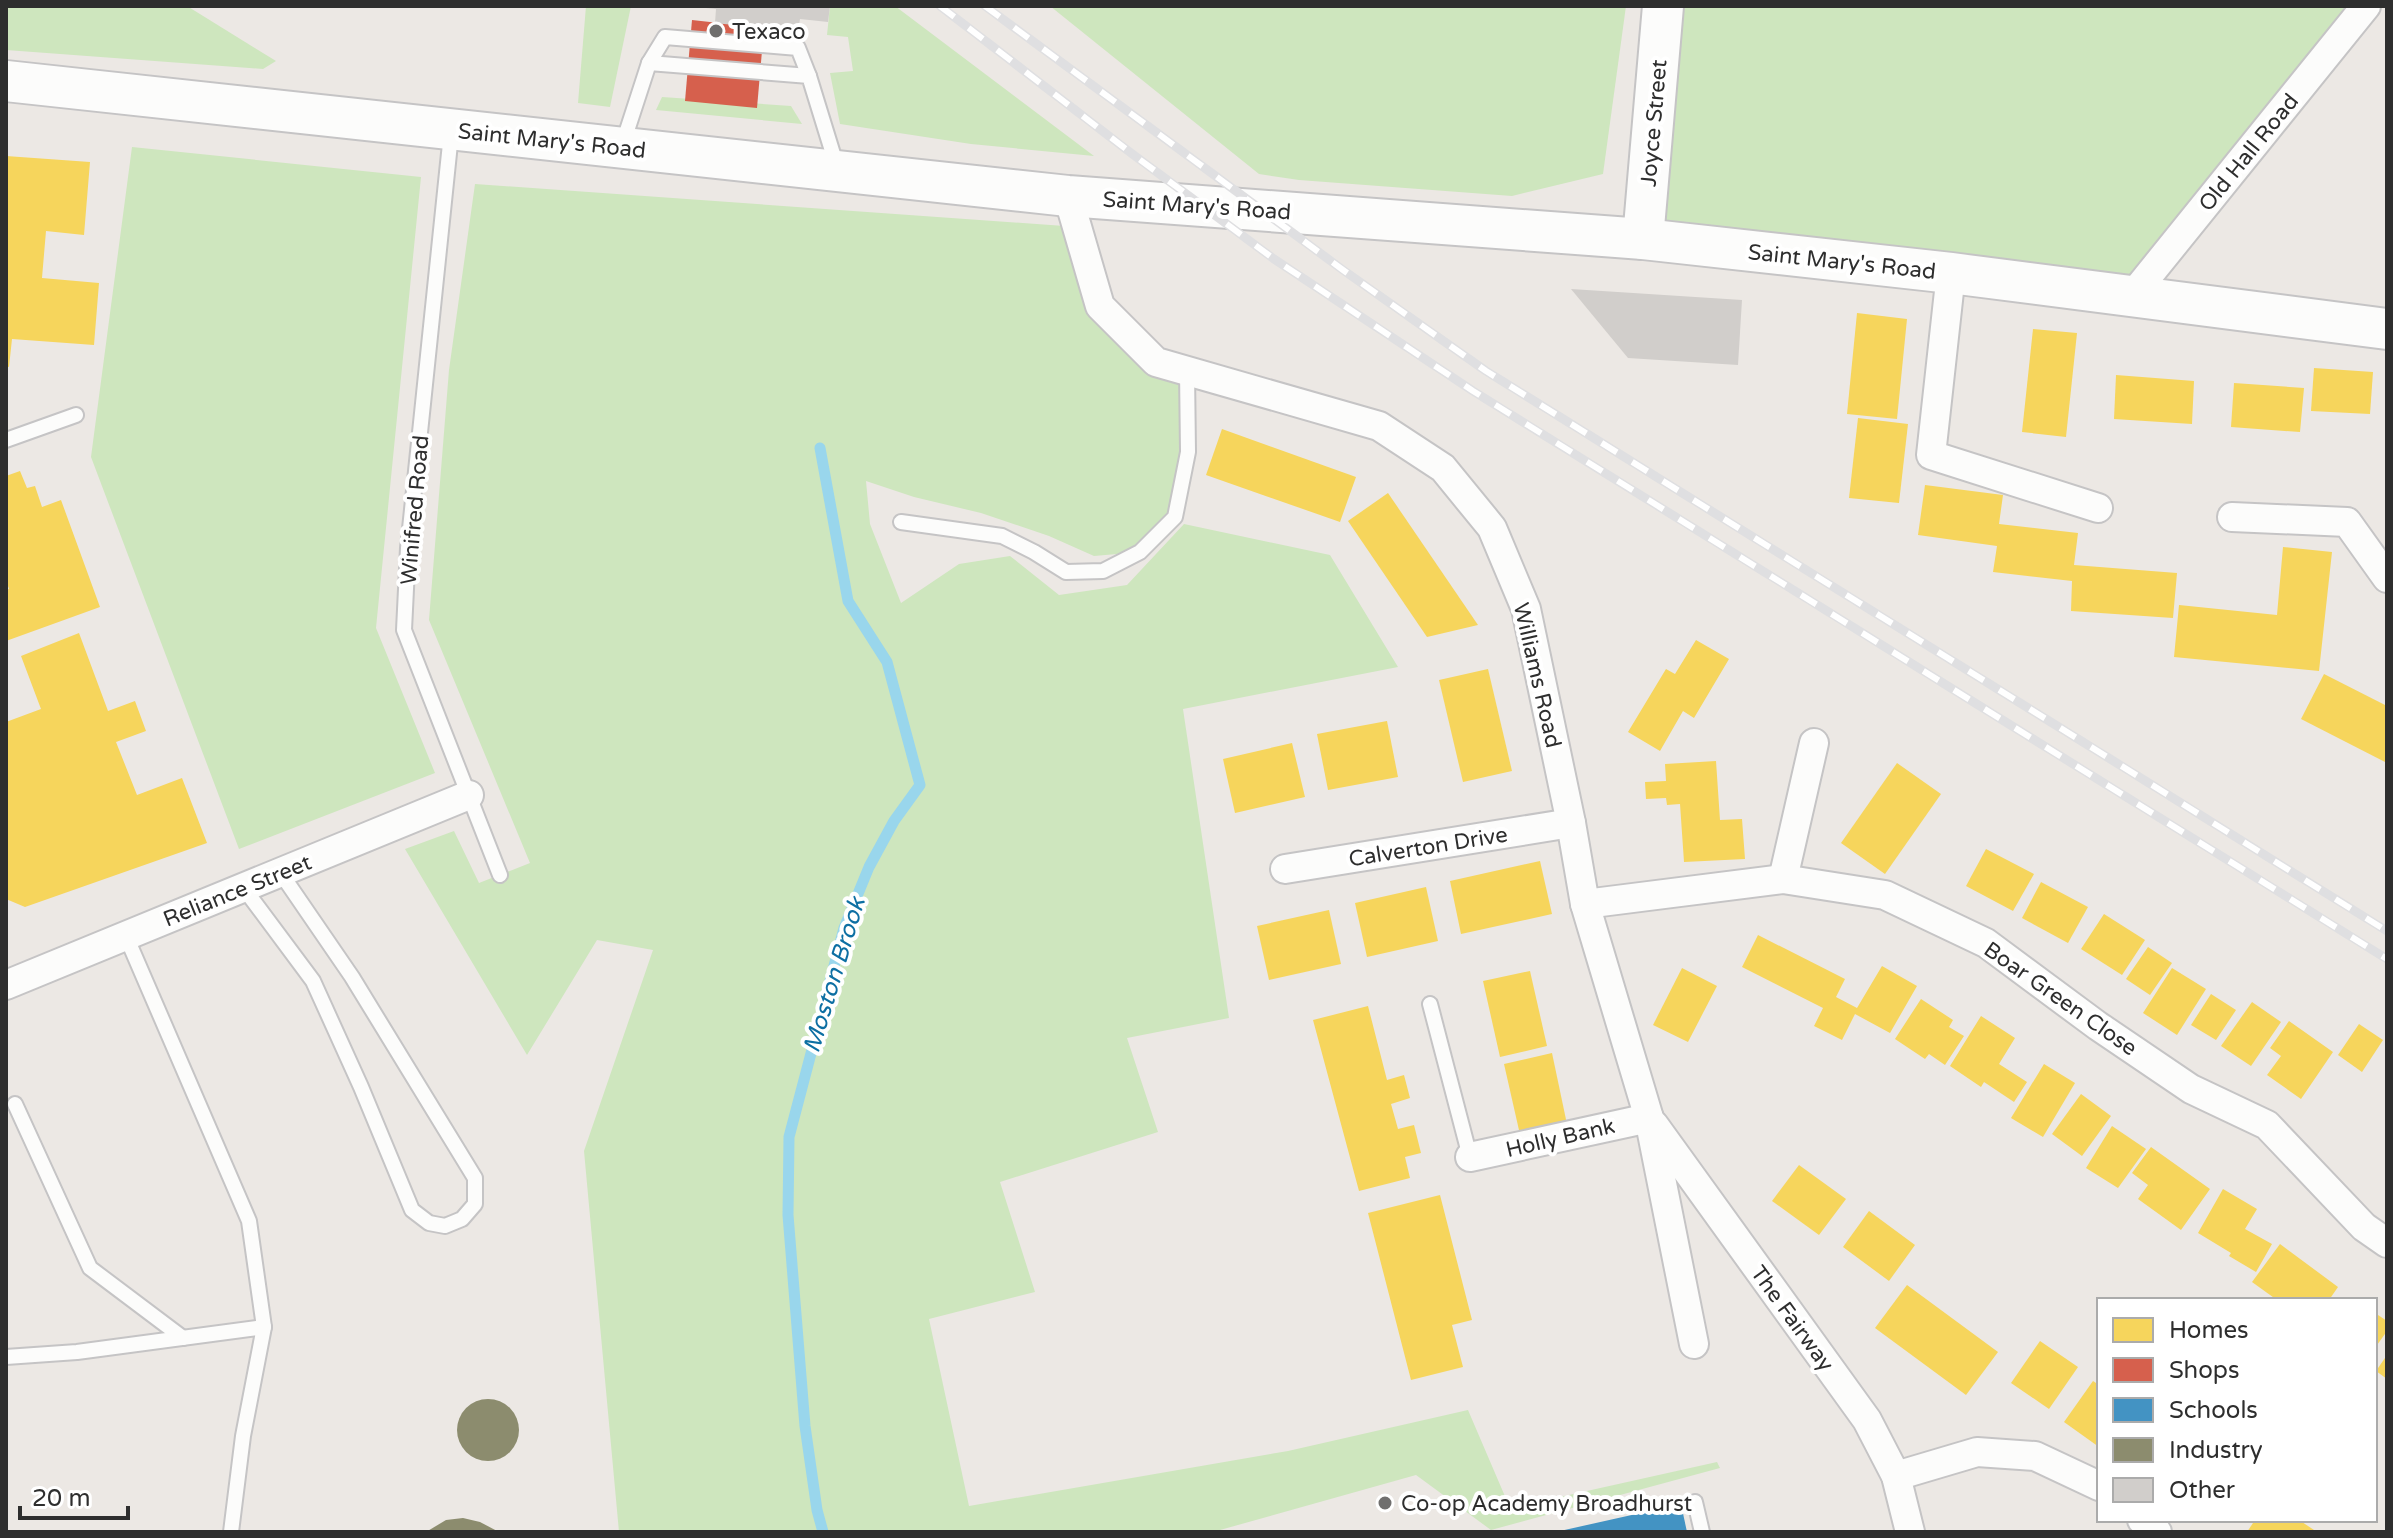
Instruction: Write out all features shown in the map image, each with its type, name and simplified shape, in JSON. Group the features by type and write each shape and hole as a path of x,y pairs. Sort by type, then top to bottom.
{"street":[{"name":"Joyce Street","path":"1643,239 1663,6"},
{"name":"Old Hall Road","path":"2131,297 2366,6"},
{"name":"Saint Mary's Road","path":"6,81 1068,196 1643,239 1951,273 2387,329"},
{"name":"Williams Road","path":"1068,196 1100,306 1156,362 1379,426 1443,468 1492,528 1526,609 1585,904 1649,1118 1694,1344"},
{"path":"1951,273 1931,455 2098,508"},
{"path":"2232,517 2347,522 2387,578"},
{"path":"1783,879 1814,743"},
{"name":"Reliance Street","path":"6,985 469,795"},
{"name":"Calverton Drive","path":"1285,869 1571,823"},
{"name":"Boar Green Close","path":"1585,904 1783,879 1885,895 1986,943 2098,1026 2191,1089 2267,1125 2364,1227 2387,1243"},
{"name":"Holly Bank","path":"1470,1157 1649,1118"},
{"name":"The Fairway","path":"1649,1118 1867,1420 1896,1476 1910,1532"},
{"path":"1896,1476 1977,1452 2035,1456 2097,1485"}],"lane":[{"path":"621,147 649,63 665,37 798,48 838,171"},
{"path":"649,63 809,76"},
{"name":"Winifred Road","path":"452,129 408,548 404,630 500,875"},
{"path":"901,522 1002,536 1066,572 1103,571 1140,552 1175,517 1188,452 1187,371"},
{"path":"6,440 76,415"},
{"path":"243,887 313,981 412,1210 429,1223 445,1226 462,1219 475,1204 475,1178 352,977 280,872"},
{"path":"126,936 249,1221 264,1327 243,1436 231,1532"},
{"path":"1430,1004 1470,1157"},
{"path":"15,1104 90,1268 183,1338"},
{"path":"6,1357 77,1352 264,1327"},
{"path":"1695,1502 1702,1532"}],"green space":[{"path":"6,6 187,6 276,61 263,69 6,50"},
{"path":"586,6 631,6 610,107 578,103"},
{"path":"830,6 895,6 1094,156 971,144 840,124 830,73 853,71 848,37 827,35"},
{"path":"1050,6 1626,6 1603,174 1512,196 1299,180 1259,174"},
{"path":"1663,6 2366,6 2131,297 1643,239"},
{"path":"662,97 791,106 802,124 656,110"},
{"path":"132,147 421,177 376,628 435,773 239,849 91,457"},
{"path":"475,184 1078,227 1100,307 1187,371 1188,452 1175,517 1140,552 1094,556 1049,536 981,513 914,497 866,481 870,524 901,603 959,564 1010,556 1059,595 1127,585 1184,524 1330,555 1398,667 1183,709 1229,1018 1127,1038 1158,1132 1000,1182 1035,1292 929,1319 969,1506 1288,1451 1468,1410 1510,1508 1717,1462 1720,1468 1491,1530 1416,1475 1213,1532 619,1532 584,1151 653,950 597,940 527,1055 405,849 454,831 479,883 530,863 429,620 449,370"}],"building: Homes":[{"path":"6,156 90,162 84,235 46,231 42,278 99,283 94,345 12,339 9,367 6,366"},
{"path":"1857,313 1907,319 1897,419 1847,414"},
{"path":"2033,329 2077,333 2066,437 2022,432"},
{"path":"2314,368 2373,372 2370,414 2311,411"},
{"path":"2116,375 2194,381 2192,424 2114,419"},
{"path":"2234,383 2304,388 2300,432 2231,427"},
{"path":"1858,418 1908,424 1899,503 1849,498"},
{"path":"1222,429 1356,477 1340,522 1206,475"},
{"path":"20,471 27,488 35,486 42,507 61,500 100,607 6,641 6,590 9,589 6,580 6,476"},
{"path":"1925,485 2003,495 1999,524 2078,533 2074,565 2177,573 2173,618 2071,611 2072,581 1993,572 1997,546 1918,535"},
{"path":"1388,493 1478,625 1427,637 1348,521"},
{"path":"2283,547 2332,552 2319,671 2174,657 2179,605 2277,615"},
{"path":"79,633 108,711 135,701 146,731 116,742 137,795 182,778 207,843 25,907 6,899 6,722 41,709 21,656"},
{"path":"1696,640 1729,659 1694,718 1683,711 1660,751 1628,732 1666,669 1675,674"},
{"path":"1488,669 1512,771 1463,782 1439,680"},
{"path":"2324,674 2387,706 2387,763 2301,719"},
{"path":"1387,721 1398,777 1328,790 1317,734"},
{"path":"1292,743 1305,797 1235,813 1223,759"},
{"path":"1716,761 1720,820 1742,819 1745,859 1684,862 1680,804 1667,805 1666,798 1646,799 1645,782 1666,781 1665,764"},
{"path":"1897,763 1941,794 1885,874 1841,843"},
{"path":"1986,849 2034,874 2013,911 1966,886"},
{"path":"1540,861 1552,914 1461,934 1450,881"},
{"path":"2041,882 2088,907 2068,943 2022,918"},
{"path":"1426,887 1438,941 1367,957 1355,903"},
{"path":"1329,910 1341,964 1269,980 1257,926"},
{"path":"2104,914 2145,940 2122,975 2081,949"},
{"path":"1758,935 1845,979 1836,997 1857,1008 1882,966 1917,986 1890,1033 1855,1014 1842,1040 1814,1026 1823,1008 1742,967"},
{"path":"2148,947 2172,963 2150,995 2126,979"},
{"path":"1682,968 1717,986 1688,1042 1653,1025"},
{"path":"2172,968 2206,989 2177,1035 2143,1013"},
{"path":"1530,971 1547,1046 1500,1057 1483,981"},
{"path":"2211,994 2236,1010 2216,1040 2191,1025"},
{"path":"1921,999 1953,1020 1949,1027 1964,1036 1945,1065 1929,1054 1925,1059 1895,1039"},
{"path":"2252,1002 2281,1022 2251,1066 2221,1046"},
{"path":"1368,1006 1387,1080 1404,1075 1410,1098 1391,1104 1398,1129 1414,1125 1421,1153 1405,1157 1410,1178 1359,1191 1313,1020"},
{"path":"1981,1016 2015,1038 1999,1064 2027,1082 2014,1102 1984,1082 1981,1087 1950,1066"},
{"path":"2289,1021 2333,1052 2301,1099 2267,1075 2281,1056 2270,1048"},
{"path":"2359,1024 2383,1040 2362,1072 2338,1055"},
{"path":"1552,1053 1568,1129 1521,1139 1504,1064"},
{"path":"2044,1064 2075,1083 2043,1137 2011,1118"},
{"path":"2081,1094 2111,1116 2082,1156 2052,1134"},
{"path":"2112,1126 2146,1149 2118,1188 2086,1168"},
{"path":"2151,1147 2210,1189 2181,1230 2138,1199 2148,1185 2132,1173"},
{"path":"1799,1165 1846,1199 1819,1235 1772,1201"},
{"path":"2223,1189 2257,1209 2245,1229 2272,1244 2256,1272 2198,1233"},
{"path":"1440,1195 1472,1320 1452,1325 1463,1367 1411,1380 1368,1213"},
{"path":"1869,1211 1915,1245 1889,1281 1843,1247"},
{"path":"2280,1244 2338,1287 2330,1298 2274,1298 2252,1282"},
{"path":"1907,1285 1998,1352 1966,1395 1875,1328"},
{"path":"2377,1314 2387,1321 2387,1331 2377,1345"},
{"path":"2040,1341 2078,1367 2049,1409 2011,1383"},
{"path":"2387,1355 2387,1379 2377,1370"},
{"path":"2093,1381 2097,1384 2097,1446 2064,1422"},
{"path":"2254,1522 2302,1522 2317,1532 2247,1532"}],"building: Shops":[{"path":"692,20 764,28 757,108 685,101"}],"building: Schools":[{"path":"1681,1504 1687,1532 1560,1532 1560,1531"}],"building: Industry":[{"path":"488,1399 510,1408 519,1430 510,1452 488,1461 466,1452 457,1430 466,1408"},
{"path":"463,1518 480,1522 499,1532 426,1532 446,1520"}],"building: Other":[{"path":"706,6 830,6 828,22 800,19 798,32 715,23 716,9"},
{"path":"1571,289 1742,300 1738,365 1628,358"}],"waterway":[{"name":"Moston Brook","path":"820,448 848,601 887,662 920,785 894,821 869,867 844,928 789,1137 788,1215 805,1426 823,1532"}],"railway":[{"path":"940,6 1274,259 1473,391 2387,959"},
{"path":"985,6 1343,270 1486,371 2387,931"}],"place":[{"name":"Texaco","path":"716,31"},
{"name":"Co-op Academy Broadhurst","path":"1385,1503"}]}
